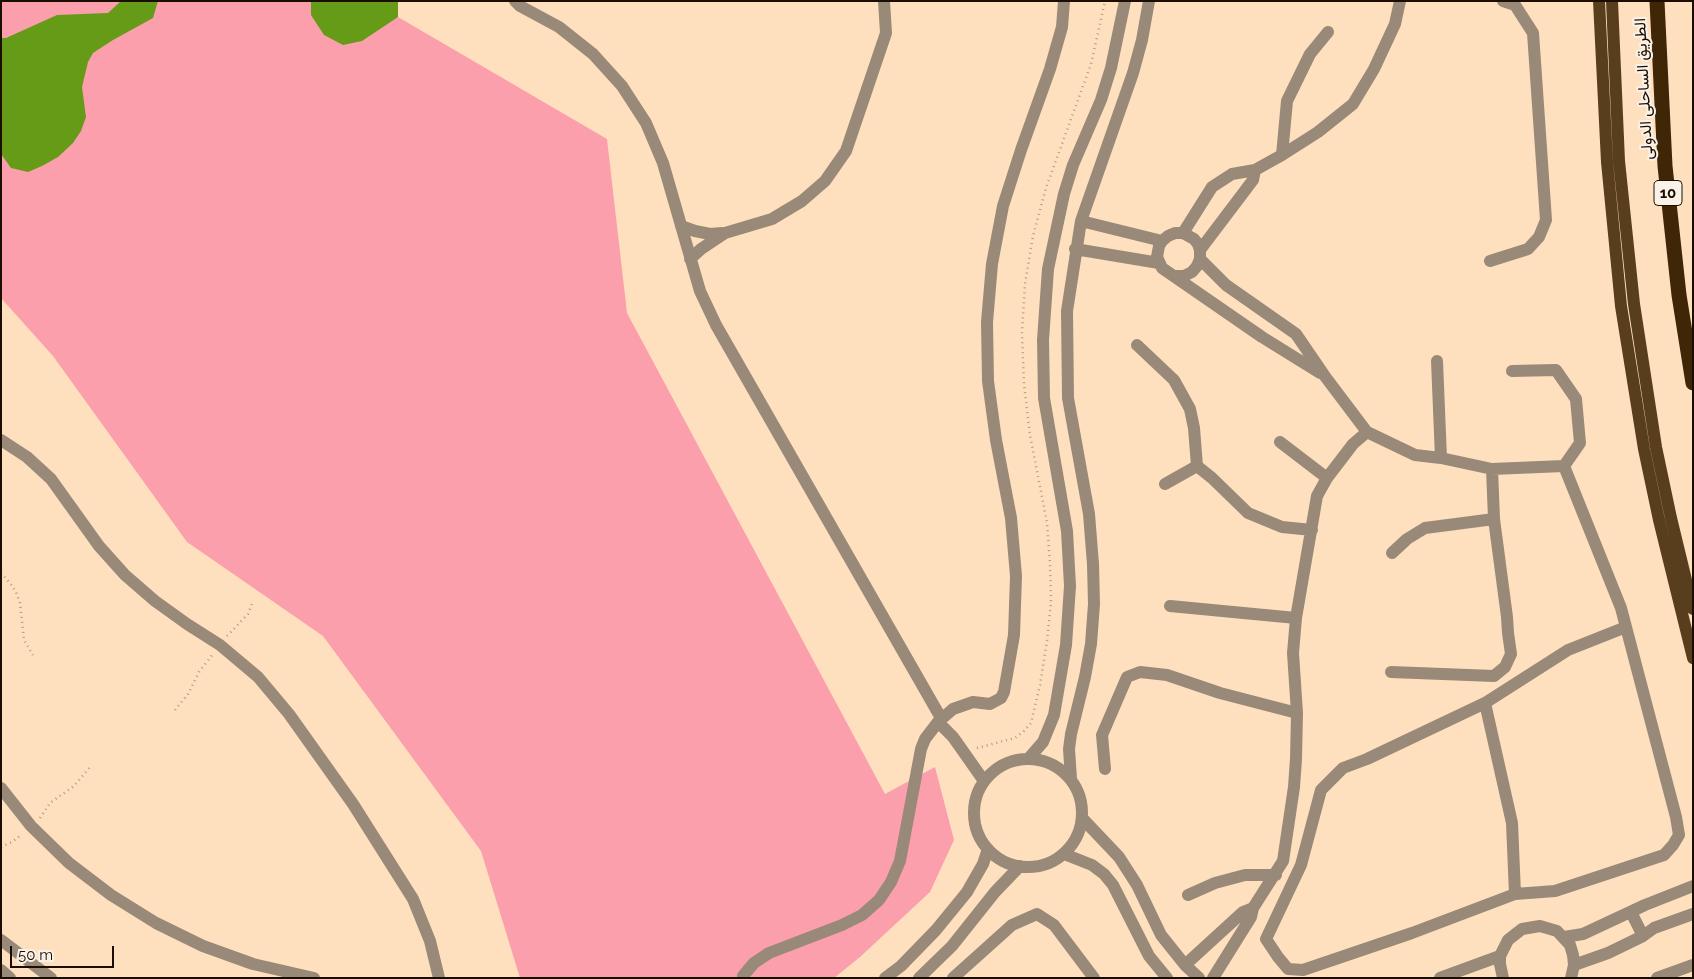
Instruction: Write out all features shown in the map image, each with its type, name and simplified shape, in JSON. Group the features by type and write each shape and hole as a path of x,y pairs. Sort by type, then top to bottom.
{"highway":[{"name":"الطريق الساحلى الدولى","path":"1657,1 1665,166 1679,295 1693,383"}],"main road":[{"path":"1599,1 1607,162 1622,315 1644,449 1658,520 1693,658"},
{"path":"1612,1 1619,161 1634,304 1656,447 1693,609"}],"street":[{"path":"515,1 520,6 559,27 593,54 622,86 646,123 663,163 700,291 716,325 941,718 984,764 988,776"},
{"path":"680,226 710,234 725,233 772,219 802,202 825,182 846,151 886,33 884,1"},
{"path":"743,976 754,963 769,953 842,925 862,915 879,900 892,882 900,861 920,749 925,739 941,718 953,708 974,702 990,704 1001,698 1004,692 1014,635 1016,576 1010,518 988,381 987,322 992,264 1003,206 1050,69 1062,27 1064,1"},
{"path":"1029,758 1043,742 1054,715 1066,645 1070,594 1067,531 1048,425 1043,374 1044,308 1048,269 1064,194 1073,166 1101,100 1119,36 1125,1"},
{"path":"1071,779 1069,749 1071,734 1091,644 1094,564 1089,514 1068,398 1067,311 1079,227 1133,73 1142,40 1149,1"},
{"path":"1183,233 1212,187 1232,174 1255,170 1282,155 1318,132 1353,104 1374,69 1395,24 1400,1"},
{"path":"1490,261 1528,249 1539,237 1546,220 1533,33 1512,2"},
{"path":"1282,155 1287,101 1310,54 1328,32"},
{"path":"1176,276 1184,276 1192,272 1197,266 1200,254 1253,180 1255,170"},
{"path":"1056,229 1079,227 1162,241"},
{"path":"690,259 706,245 725,233"},
{"path":"1324,375 1262,338 1176,276 1166,272 1159,263 1158,251 1162,241 1175,233 1183,233 1194,239 1200,254 1226,285 1296,334 1367,432 1415,455 1441,458 1492,469 1564,466"},
{"path":"1076,249 1159,263"},
{"path":"1137,345 1174,380 1190,409 1194,428 1196,466"},
{"path":"1437,361 1441,458"},
{"path":"1512,371 1556,370 1576,399 1580,443 1564,466"},
{"path":"1213,978 1251,917 1253,908 1276,875 1283,861 1294,787 1297,713 1293,653 1296,618 1317,496 1353,444 1367,432"},
{"path":"1,440 27,457 51,479 100,546 125,575 155,601 220,645 258,677 289,714 353,804 413,899 430,941 439,978"},
{"path":"1280,442 1328,478"},
{"path":"1165,484 1196,466"},
{"path":"1196,466 1212,478 1248,513 1282,527 1312,530"},
{"path":"1564,466 1621,608 1676,817 1679,835 1674,845 1664,855 1555,891 1515,894 1412,933 1304,970 1288,969 1266,939 1300,864 1321,790 1343,768 1367,759 1485,703 1568,650 1626,628"},
{"path":"1391,672 1494,676 1505,667 1511,654 1508,617 1494,519 1492,469"},
{"path":"1392,553 1407,539 1425,528 1494,519"},
{"path":"1170,606 1296,618"},
{"path":"1105,769 1102,735 1127,677 1140,672 1167,675 1220,693 1297,713"},
{"path":"1485,703 1512,823 1515,894"},
{"path":"1029,758 1045,761 1059,768 1071,779 1078,791 1082,804 1082,818 1076,838 1064,854 1051,862 1036,867 1020,866 1002,860 988,849 979,837 975,823 974,808 977,794 988,776 1004,764 1029,758"},
{"path":"1,788 31,826 69,863 111,895 156,923 203,946 253,964 314,978"},
{"path":"1082,818 1129,871 1161,935 1184,965 1199,978"},
{"path":"885,978 900,966 936,930 968,892 983,864 988,849"},
{"path":"1064,854 1092,865 1104,874 1113,885 1149,956 1167,978"},
{"path":"919,978 952,946 995,892 1020,866"},
{"path":"1188,894 1215,883 1245,875 1276,875"},
{"path":"1564,937 1583,934 1693,886"},
{"path":"1184,965 1243,912 1253,908"},
{"path":"1631,912 1643,936"},
{"path":"953,978 1012,925 1037,914 1054,925 1094,978"},
{"path":"1503,978 1500,956 1503,948 1514,933 1530,926 1548,928 1564,937 1570,945 1572,971 1643,936 1654,928 1693,914"},
{"path":"1,940 51,978"},
{"path":"1440,978 1500,956"},
{"path":"1657,978 1693,966"},
{"path":"1,970 10,978"}],"path":[{"path":"1,573 16,592 20,603 24,640 33,655"},
{"path":"1,846 12,842 31,826 44,813 50,803 74,786 91,766"}],"shaded area":[{"path":"1,1 398,1 398,17 607,139 627,313 885,794 935,767 954,840 930,892 860,957 834,978 520,978 481,851 323,636 187,542 53,356 1,298"},
{"path":"121,1 158,1 153,18 93,53 88,62 82,87 86,117 81,131 73,143 58,157 42,166 28,172 11,168 1,154 1,38 6,38 57,15 108,13"},
{"path":"311,1 398,1 398,17 362,41 343,45 324,35 311,15"}]}
